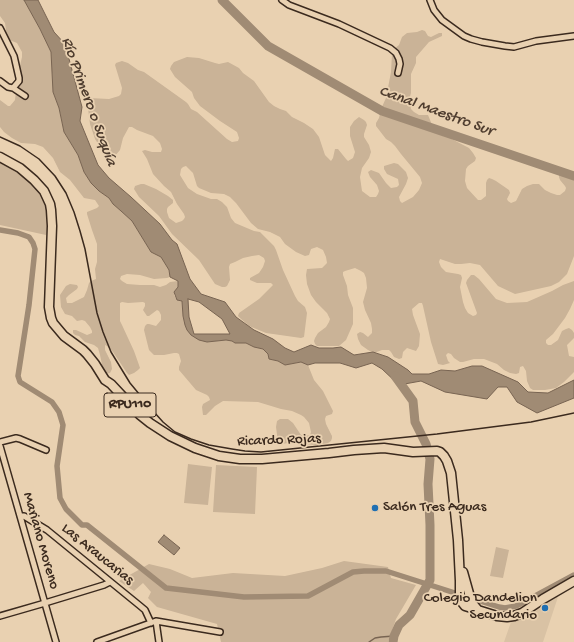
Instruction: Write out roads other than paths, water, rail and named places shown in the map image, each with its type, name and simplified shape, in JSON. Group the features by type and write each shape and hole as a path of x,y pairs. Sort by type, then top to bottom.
{"main road":[{"name":"Ricardo Rojas","path":"0,157 20,168 34,180 44,192 52,210 49,307 53,323 64,336 87,354 105,380 111,384 140,415 150,423 170,436 195,448 219,456 240,459 262,459 384,448 420,452 440,452 444,456 449,466 463,569 473,604 478,610 503,617 514,616 522,613 574,581"}],"street":[{"path":"282,0 289,5 339,24 390,48 396,53 399,59 400,64 398,72"},
{"path":"430,0 434,10 442,20 464,36 482,42 514,47 540,40 574,36"},
{"path":"0,28 14,56 19,78 19,81 13,88"},
{"path":"0,81 25,96"},
{"path":"0,442 16,438 46,450"},
{"name":"Mariano Moreno","path":"0,446 56,642"},
{"name":"Las Araucarias","path":"20,516 24,516 47,530 145,610 153,622"},
{"path":"0,616 104,586 110,582"},
{"path":"153,622 159,642"},
{"path":"97,642 153,622 220,632"}],"waterway":[{"name":"Canal Maestro Sur","path":"222,0 268,46 382,111 574,176"},
{"path":"0,230 18,233 29,237 35,249 29,305 18,376 20,382 52,402 59,412 63,425 57,466 60,498 66,509 82,525 87,525 166,588 244,597 308,596 353,572 386,571 505,608 516,606 574,575"},
{"path":"393,642 399,625 410,615 430,580 428,484 430,459 426,444 415,422 413,401 395,376"},
{"path":"369,642 375,638 394,636"}],"railway":[{"path":"0,137 20,146 39,159 55,176 66,193 80,231 85,249 97,313 111,352 130,383 163,422 175,432 209,445 261,452 437,434 531,422 574,413"}],"place":[{"name":"Salón Tres Aguas","path":"375,508"},
{"name":"Colegio Dandelion Secundario","path":"545,608"}],"water label":[{"name":"Río Primero o Suquía","path":"88,102"}]}
